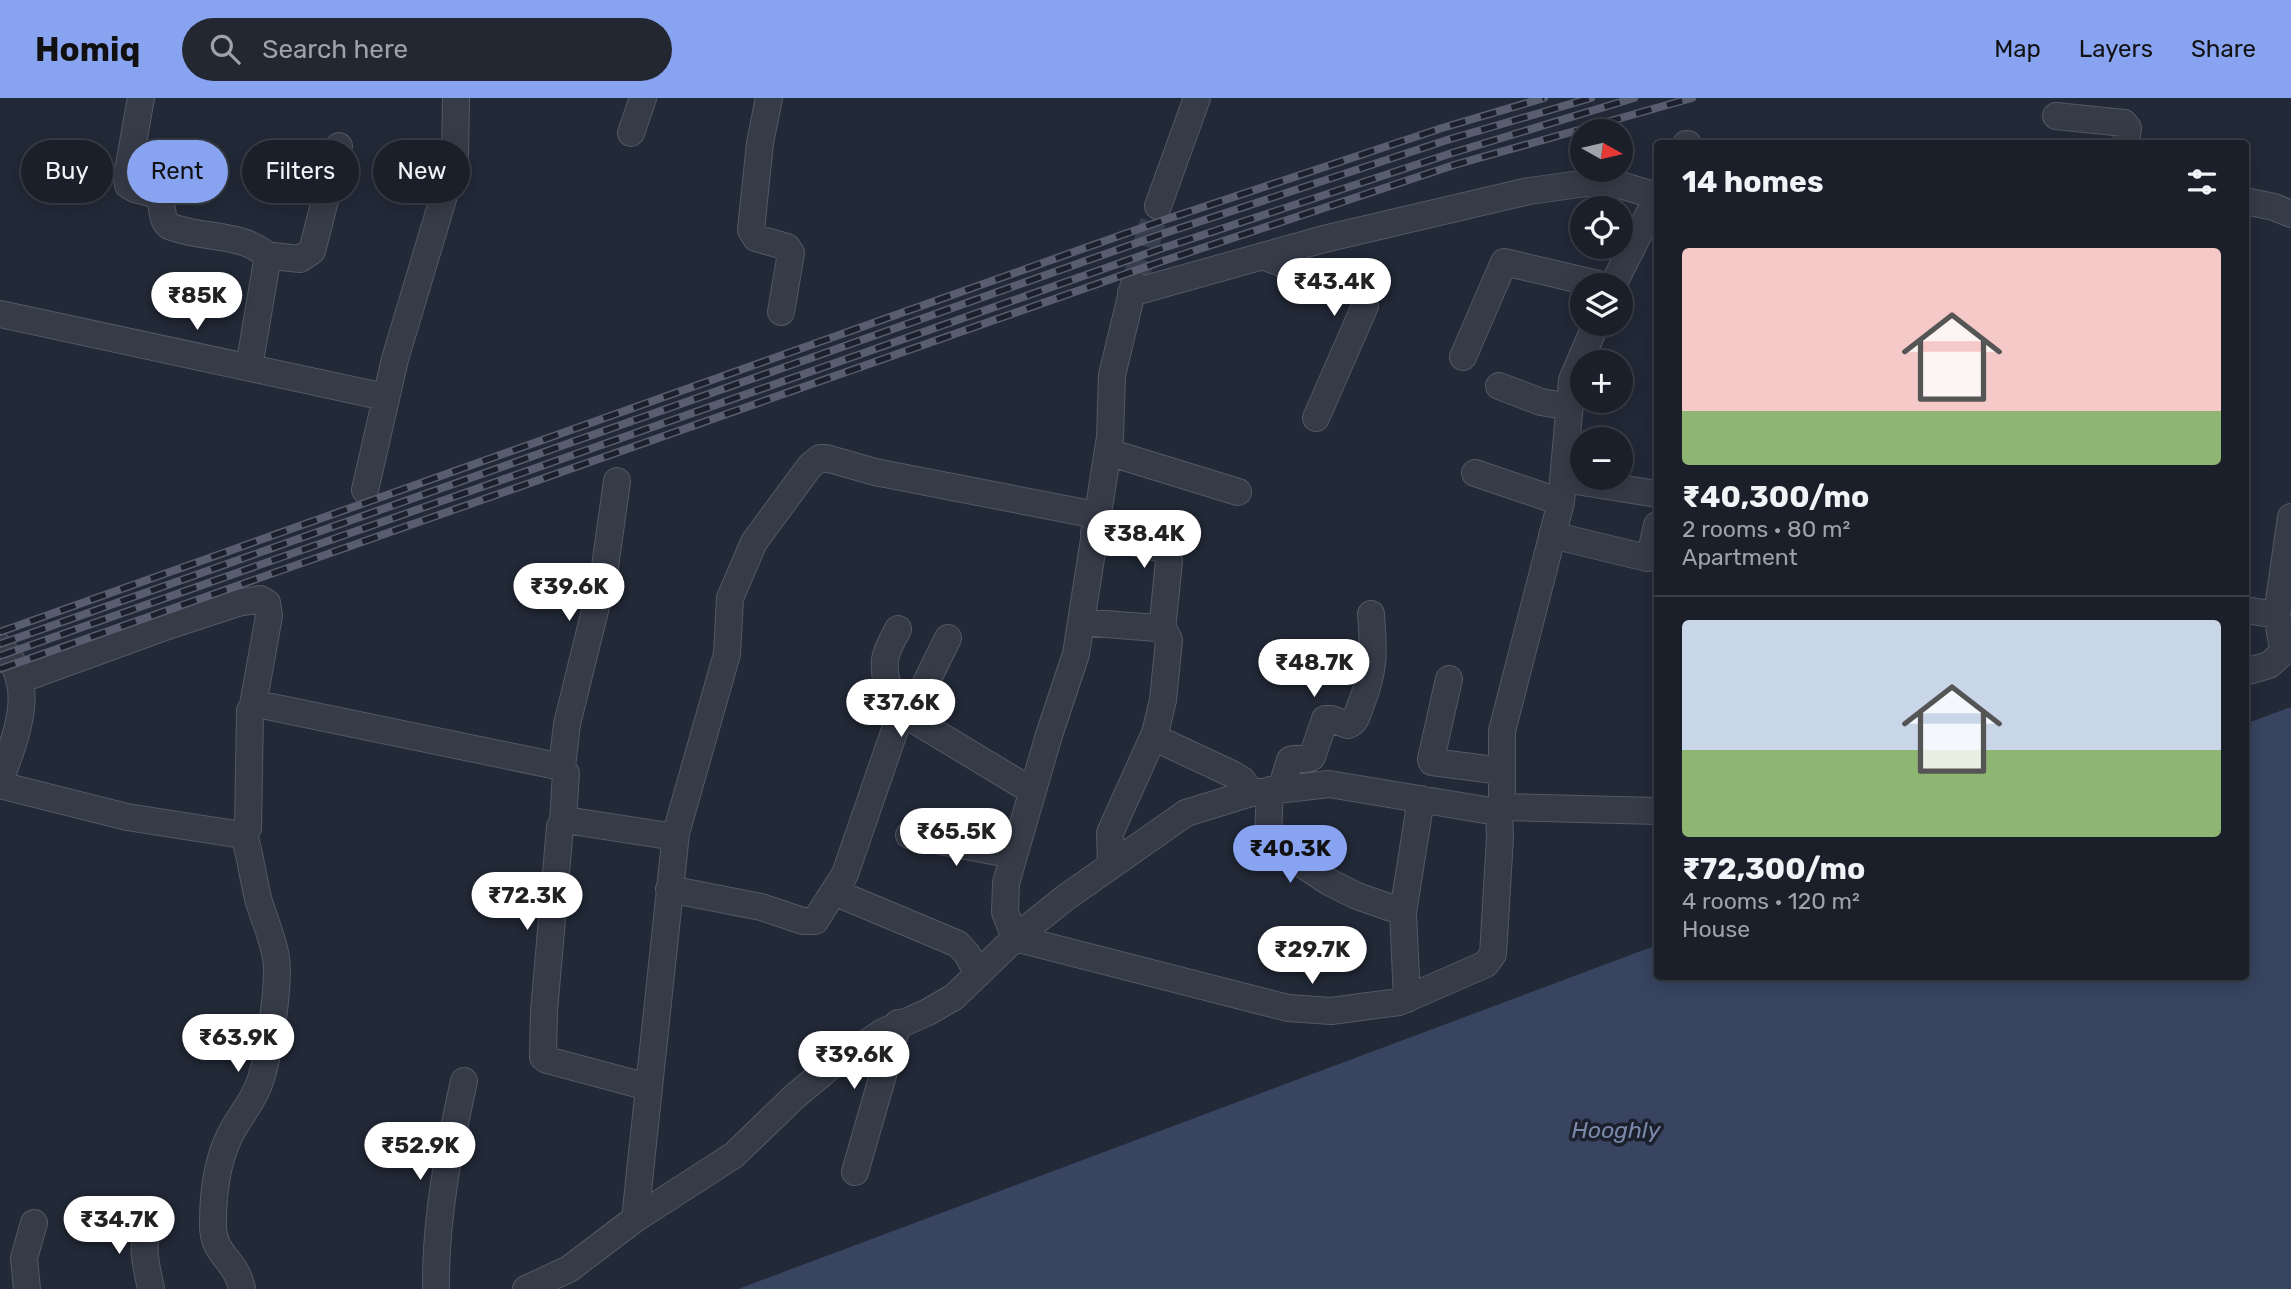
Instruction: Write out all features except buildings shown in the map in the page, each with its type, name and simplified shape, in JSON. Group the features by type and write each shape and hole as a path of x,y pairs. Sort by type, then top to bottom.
{"street":[{"path":"141,98 127,176 128,185 157,195 162,202 164,219 169,226 240,240 252,244 270,257 300,259 312,251 324,203"},
{"path":"365,491 385,397 416,282 455,159 456,98"},
{"path":"631,133 643,98"},
{"path":"769,98 760,143 751,230 756,237 790,249 780,312"},
{"path":"1158,206 1197,98"},
{"path":"2056,116 2124,123 2127,128 2126,140"},
{"path":"1015,938 1008,923 1004,898 1013,855 1076,654 1108,452 1112,375 1133,289 1324,239 1558,186 1587,183 1620,185 1654,196"},
{"path":"2249,202 2291,214"},
{"path":"1619,273 1654,203"},
{"path":"1262,256 1357,290 1363,296 1365,306 1316,418"},
{"path":"249,367 266,265 270,257"},
{"path":"1463,357 1504,262 1570,277"},
{"path":"0,314 385,397"},
{"path":"1015,938 1289,1008 1331,1011 1399,1002 1490,960 1493,954 1500,838 1502,731 1562,490 1570,407 1541,402 1499,386"},
{"path":"1108,452 1238,492"},
{"path":"635,1219 675,837 727,654 730,595 754,542 815,461 826,458 1095,524 1163,549 1167,553 1169,561 1162,630 1169,640 1163,700 1153,737 1110,833 1111,864"},
{"path":"1475,473 1562,490 1654,494"},
{"path":"617,481 604,575 567,724 562,767 566,774 563,821 559,827 544,1011 543,1057 648,1087"},
{"path":"2249,671 2269,665 2288,650 2277,615 2291,517"},
{"path":"1552,535 1647,558 1650,556 1654,538"},
{"path":"19,680 238,603 262,600 267,605 268,621 250,711 248,828 244,835 276,960 272,1018 265,1068 223,1153 212,1224 216,1248 236,1270 242,1289"},
{"path":"2249,611 2277,615"},
{"path":"1371,614 1373,665 1369,685 1354,721 1348,724 1325,719 1312,757 1307,760 1291,759 1268,791 1269,841 1329,882 1357,896 1403,912"},
{"path":"1081,622 1162,630"},
{"path":"898,629 885,659 894,703 905,715 1032,791"},
{"path":"669,889 761,908 809,922 819,918 849,863 905,715 948,638"},
{"path":"0,647 16,664 22,698 14,740 0,783 127,817 244,835"},
{"path":"1449,679 1432,762 1502,771"},
{"path":"253,705 265,705 562,767"},
{"path":"1153,737 1268,791"},
{"path":"526,1289 569,1269 635,1219 734,1155 794,1097 831,1066 898,1023 945,1003 1015,938 1065,898 1186,813 1268,791 1329,784 1500,809 1654,811"},
{"path":"1407,999 1403,912 1421,799"},
{"path":"563,821 675,837"},
{"path":"909,835 1013,855"},
{"path":"834,892 958,944 978,974"},
{"path":"855,1172 898,1023"},
{"path":"436,1289 435,1265 442,1197 464,1081"},
{"path":"27,1289 24,1258 34,1223"},
{"path":"148,1225 143,1255 150,1289"}],"water":[{"name":"Hooghly","path":"2291,707 2291,1289 738,1289 1654,946 1654,980 2249,980 2249,723"}],"tunnel":[{"path":"1134,284 1158,206"}],"railway":[{"path":"0,632 1164,220 1442,128 1544,98"},
{"path":"0,644 1165,233 1447,140 1591,98"},
{"path":"0,656 1160,249 1452,153 1634,98"},
{"path":"0,669 1157,263 1454,165 1692,98"}]}
